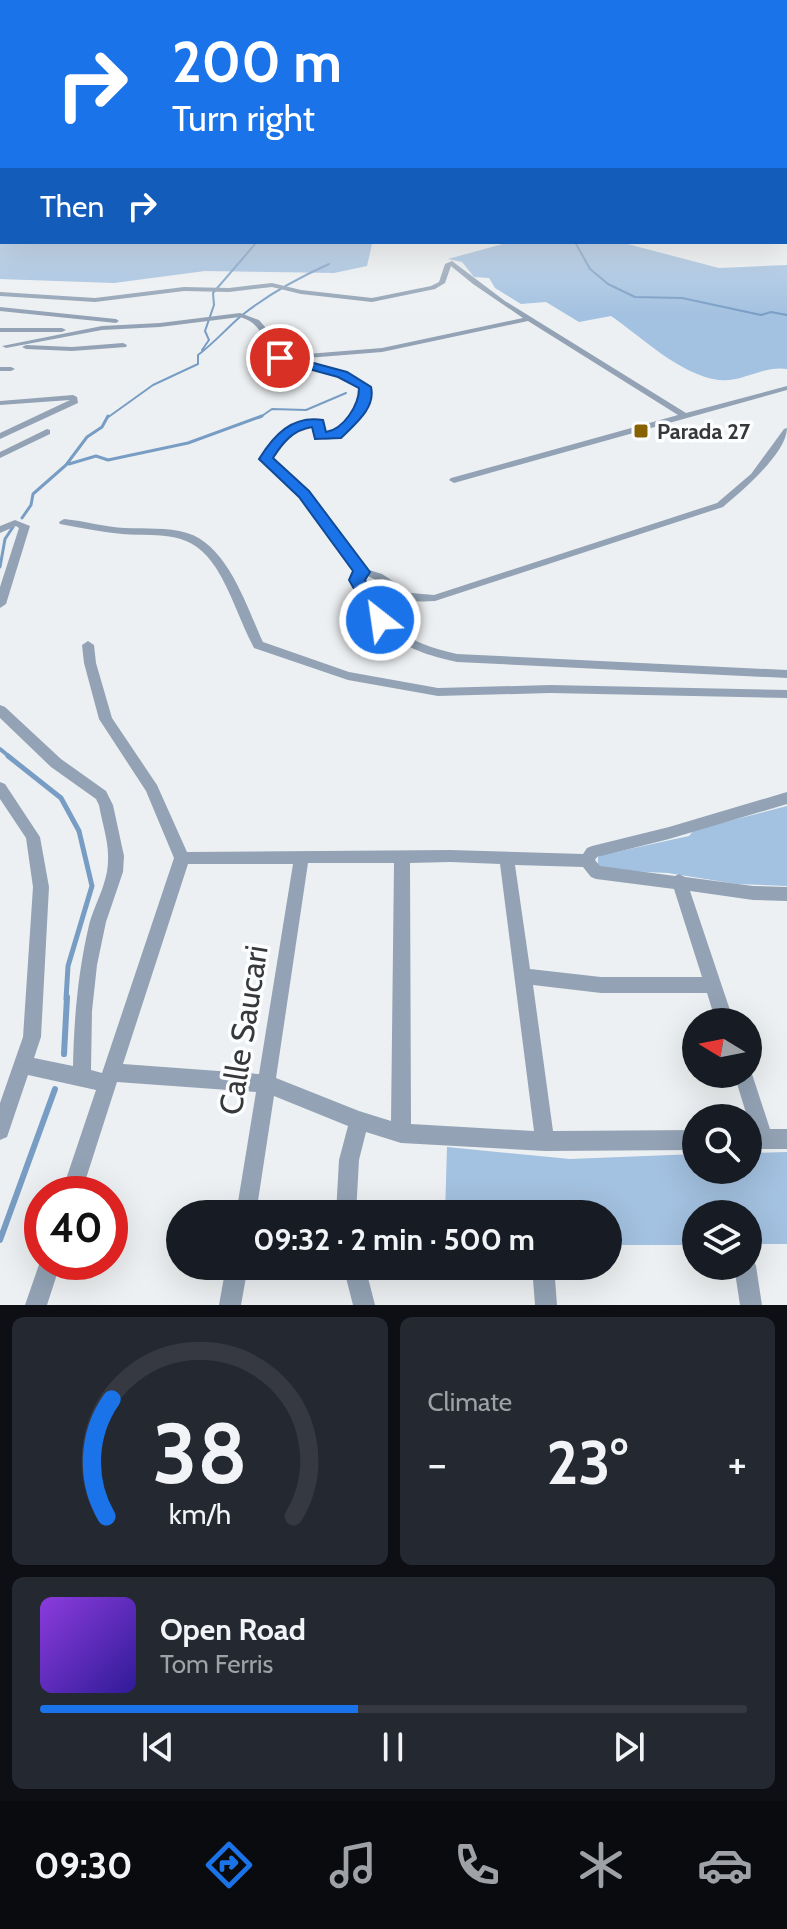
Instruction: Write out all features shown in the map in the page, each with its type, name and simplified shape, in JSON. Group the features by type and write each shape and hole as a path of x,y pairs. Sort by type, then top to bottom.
{"street":[{"path":"0,294 110,300 184,289 229,290 272,285 301,292 372,300 433,288 442,283 447,265 452,263 462,274 477,281 494,296 682,414"},
{"path":"0,309 160,325"},
{"path":"3,346 89,331 217,316 248,316 271,337 271,347 280,358 342,374 365,387 366,393 358,414 337,435 320,436 319,423 305,423 279,437 266,459 317,509 362,572"},
{"path":"280,358 382,350 531,318"},
{"path":"0,330 89,331"},
{"path":"3,346 72,349 123,345"},
{"path":"0,369 11,369"},
{"path":"454,480 682,414 787,388"},
{"path":"0,403 73,397 75,401 0,436"},
{"path":"0,427 18,427"},
{"path":"787,431 743,489 720,505 675,521 435,598 403,596 373,573 362,572 356,577 388,630 409,646 437,654 457,658 787,674"},
{"path":"0,455 47,432"},
{"path":"64,522 92,524 120,531 163,532 191,538 218,560 258,645 348,676 438,692 550,689 787,694"},
{"path":"0,530 15,523 25,526 0,604"},
{"path":"77,1176 182,858 152,789 106,719 88,645"},
{"path":"0,710 49,757 95,789 106,805 116,856 115,872 98,922 89,965 83,1011 82,1078"},
{"path":"0,788 33,837 39,857 41,887 32,1037 24,1065 5,1104 0,1130"},
{"path":"587,861 592,852 787,798"},
{"name":"Calle Saucari","path":"248,1200 302,856"},
{"path":"182,858 402,856 587,861 596,872 753,893 787,894"},
{"path":"401,1133 402,856"},
{"path":"507,859 545,1141"},
{"path":"679,881 720,1008"},
{"path":"523,976 601,985 713,985"},
{"path":"24,1065 82,1078 268,1084 359,1121 401,1133 545,1141 682,1140"},
{"path":"347,1200 349,1160 359,1121"},
{"path":"762,1139 787,1139"},
{"path":"36,1305 44,1280"},
{"path":"230,1305 234,1280"},
{"path":"358,1280 364,1305"},
{"path":"544,1280 546,1305"},
{"path":"747,1280 751,1305"}],"shaded area":[{"path":"0,244 372,244 367,266 334,273 205,271 114,283 0,279"},
{"path":"503,244 628,244 719,268 787,265 787,369 769,369 728,380 704,377 662,354 611,316 579,322 546,302 521,304 495,288 489,278 474,277 462,262 448,259"},
{"path":"787,806 787,886 737,884 668,873 606,870 598,866 598,857 602,855 689,836 694,830"},
{"path":"447,1147 570,1159 682,1155 682,1184 762,1184 762,1153 787,1152 787,1244 762,1244 762,1200 682,1200 682,1245 622,1245 622,1200 445,1200"}],"waterway":[{"path":"202,350 209,340 205,331 214,305 213,293 255,244"},
{"path":"576,244 590,269 608,284 635,297 682,298 761,315 771,312 787,315"},
{"path":"107,418 153,385 198,364 198,355 261,301 329,264"},
{"path":"262,416 272,409 306,410 346,393"},
{"path":"22,518 31,505 33,494 66,465 87,437 102,427 108,416"},
{"path":"69,464 96,456 108,460 188,443 262,416"},
{"path":"0,567 5,539 13,527"},
{"path":"0,749 11,758"},
{"path":"8,756 61,798 79,831 92,886 68,966 66,999"},
{"path":"64,1054 67,997"},
{"path":"0,1240 55,1089"}],"place":[{"name":"Parada 27","path":"641,431"}],"route":[{"path":"280,358 342,374 365,387 364,401 358,414 337,435 330,438 320,436 317,433 319,423 310,421 279,437 266,454 266,459 304,494 351,556 362,572 356,577 357,580 380,620"}]}
